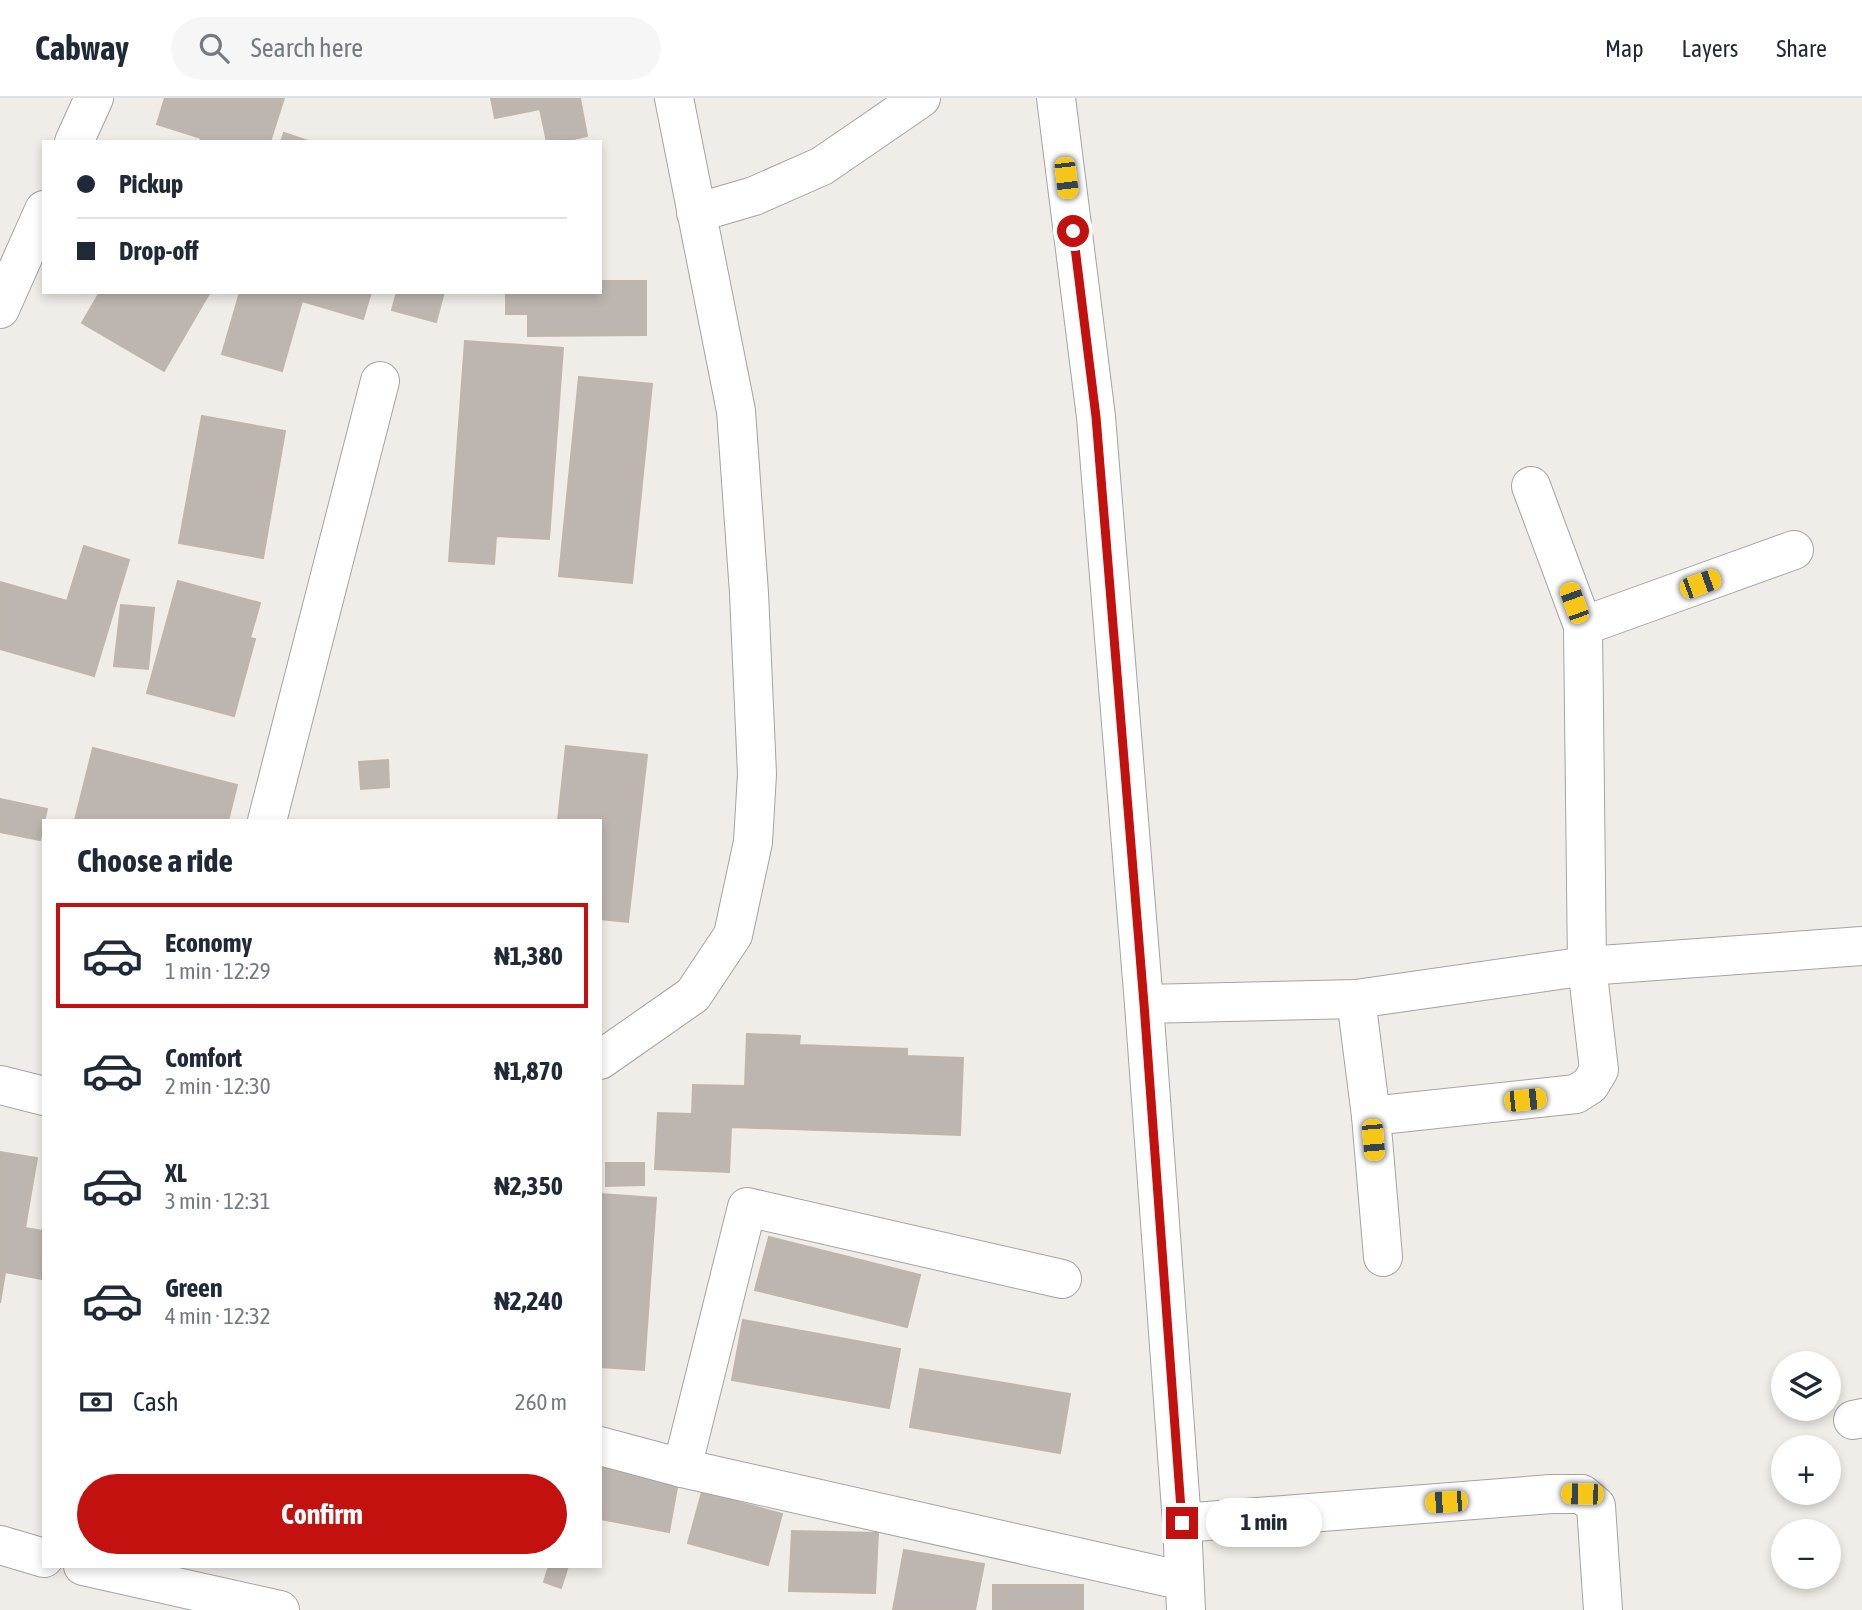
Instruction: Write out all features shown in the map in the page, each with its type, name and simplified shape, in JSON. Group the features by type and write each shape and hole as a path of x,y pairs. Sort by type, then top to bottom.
{"street":[{"path":"75,140 94,98"},
{"path":"602,1059 693,995 733,935 753,842 757,774 750,593 736,411 674,98"},
{"path":"696,213 754,196 822,166 922,98"},
{"path":"602,1447 1185,1595 1144,1004 1096,417 1056,98"},
{"path":"0,309 42,214"},
{"path":"268,819 380,381"},
{"path":"1371,1116 1576,1094 1590,1085 1599,1070 1587,966 1583,626 1531,485"},
{"path":"1583,626 1794,550"},
{"path":"1144,1004 1356,999 1587,966 1862,946"},
{"path":"1356,999 1371,1116 1383,1258"},
{"path":"0,1085 42,1096"},
{"path":"682,1468 747,1207 1062,1279"},
{"path":"1182,1523 1551,1494 1582,1494 1596,1506 1603,1610"},
{"path":"0,1545 42,1557"},
{"path":"92,1568 280,1610"}],"building":[{"path":"165,98 284,98 271,140 200,140 157,124"},
{"path":"491,98 580,98 587,136 570,140 547,140 540,109 495,118"},
{"path":"284,133 305,140 282,140"},
{"path":"602,281 646,281 646,335 528,336 528,314 506,314 506,294 602,294"},
{"path":"99,294 209,294 164,371 82,323"},
{"path":"239,294 370,294 363,319 302,301 282,371 222,354"},
{"path":"396,294 443,294 436,322 392,310"},
{"path":"465,341 563,348 549,539 496,536 494,564 449,561"},
{"path":"579,377 652,384 632,583 559,576"},
{"path":"202,416 285,431 263,558 179,543"},
{"path":"84,546 129,560 94,676 0,649 0,582 67,601"},
{"path":"178,581 260,603 250,638 255,639 234,716 147,693"},
{"path":"121,605 154,608 148,669 114,666"},
{"path":"566,746 647,755 628,922 602,919 602,819 558,819"},
{"path":"93,748 237,785 228,819 75,819"},
{"path":"388,760 389,787 361,789 359,762"},
{"path":"0,799 47,809 45,819 42,819 40,840 0,832"},
{"path":"747,1034 800,1036 799,1045 907,1049 907,1056 963,1058 960,1135 731,1127 729,1172 655,1169 658,1113 692,1114 693,1085 745,1086"},
{"path":"0,1152 37,1158 25,1228 42,1231 42,1279 5,1272 0,1303"},
{"path":"606,1163 644,1163 644,1185 606,1186"},
{"path":"602,1194 656,1198 644,1370 602,1367"},
{"path":"769,1237 920,1275 907,1327 755,1290"},
{"path":"743,1320 900,1349 889,1408 732,1380"},
{"path":"920,1369 1070,1394 1060,1453 910,1427"},
{"path":"602,1467 678,1482 669,1532 602,1519"},
{"path":"702,1492 782,1514 768,1565 688,1543"},
{"path":"792,1531 878,1533 875,1593 789,1591"},
{"path":"904,1550 984,1564 975,1610 893,1610"},
{"path":"548,1568 567,1568 561,1588 544,1582"},
{"path":"993,1585 1083,1585 1083,1610 993,1610"}],"route":[{"path":"1073,231 1096,417 1144,1004 1182,1523"}]}
